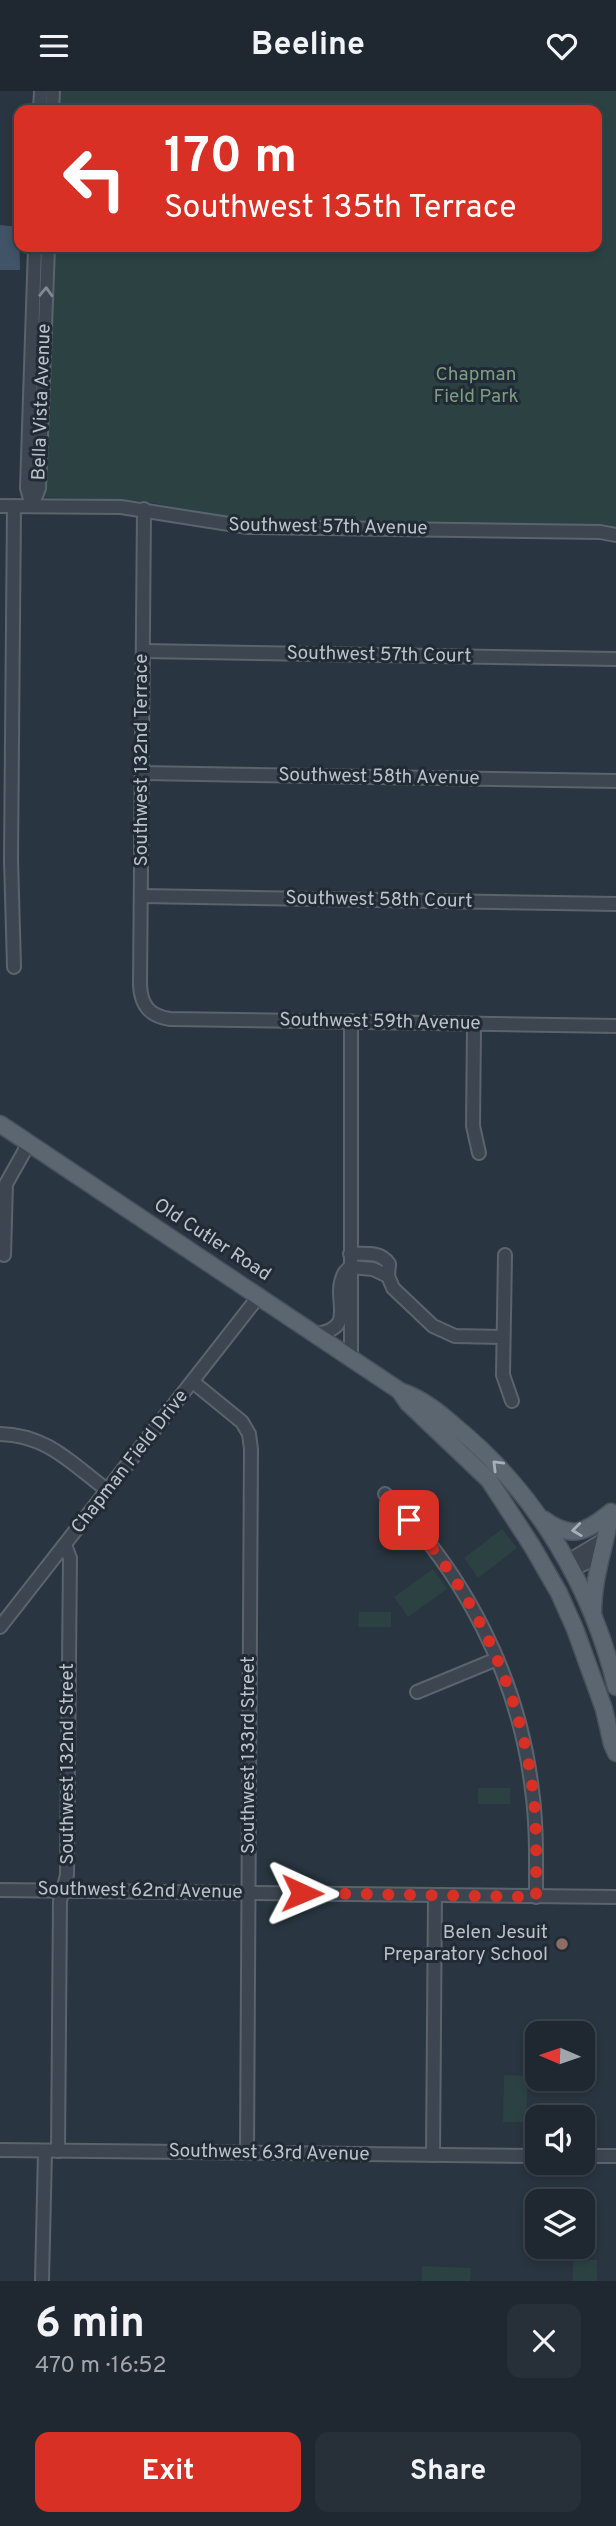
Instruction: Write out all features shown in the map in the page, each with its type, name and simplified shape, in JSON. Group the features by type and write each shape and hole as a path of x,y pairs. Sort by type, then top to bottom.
{"main road":[{"name":"Old Cutler Road","path":"0,1124 351,1359 400,1391 414,1395 429,1406 480,1448 518,1488 541,1518 593,1612"},
{"name":"Old Cutler Road","path":"400,1391 408,1403 489,1480 550,1577 575,1629 604,1709"},
{"path":"489,1480 517,1508 553,1562 560,1567 570,1568 565,1576 566,1589 593,1653 616,1753"},
{"path":"541,1518 556,1528 576,1532 592,1527 614,1506"},
{"path":"614,1506 595,1583 593,1612 616,1687"}],"street":[{"name":"Bella Vista Avenue","path":"32,506 27,488 36,252"},
{"name":"Bella Vista Avenue","path":"32,506 39,488 48,252"},
{"name":"Southwest 57th Avenue","path":"0,506 144,509 248,527 600,531 616,535"},
{"path":"14,506 11,891 14,967"},
{"name":"Southwest 132nd Terrace","path":"144,509 141,991 147,1009"},
{"name":"Southwest 57th Court","path":"143,650 616,659"},
{"name":"Southwest 58th Avenue","path":"142,773 616,781"},
{"name":"Southwest 58th Court","path":"141,896 616,904"},
{"name":"Southwest 59th Avenue","path":"147,1009 157,1016 170,1019 616,1026"},
{"path":"351,1021 351,1359"},
{"path":"474,1024 473,1126 479,1153"},
{"path":"5,1255 6,1184 29,1143"},
{"path":"505,1255 503,1375 512,1401"},
{"path":"350,1260 388,1276 398,1293 438,1329 455,1336 503,1337"},
{"path":"335,1348 344,1322 342,1277 350,1260"},
{"name":"Chapman Field Drive","path":"1,1623 259,1296"},
{"path":"316,1335 334,1329 340,1321 342,1311"},
{"name":"Southwest 133rd Street","path":"193,1382 242,1422 250,1440 247,2153"},
{"path":"0,1434 21,1435 38,1440 107,1490"},
{"path":"385,1494 441,1559 471,1606 498,1660 517,1715 530,1772 535,1823 536,1897"},
{"path":"570,1568 573,1558 603,1540 614,1506"},
{"name":"Southwest 132nd Street","path":"43,2281 51,2151 60,1901 67,1875 70,1558 65,1545"},
{"path":"417,1692 498,1660"},
{"name":"Southwest 62nd Avenue","path":"0,1890 616,1897"},
{"path":"433,2155 435,1895"},
{"name":"Southwest 63rd Avenue","path":"0,2150 525,2156"},
{"path":"595,2156 616,2157"}],"green space":[{"name":"Chapman Field Park","path":"57,91 616,91 616,526 226,519 145,501 44,497 52,252 602,252 602,105 57,105"},
{"path":"502,1529 517,1548 478,1578 464,1558"},
{"path":"433,1569 447,1589 408,1617 394,1597"},
{"path":"359,1612 391,1612 391,1627 358,1627"},
{"path":"478,1788 510,1788 510,1804 478,1804"},
{"path":"504,2075 525,2076 525,2091 527,2091 525,2122 503,2122"},
{"path":"573,2260 597,2260 597,2281 573,2281"},
{"path":"422,2266 471,2268 470,2281 422,2281"}],"water":[{"path":"0,225 14,226 14,252 20,252 20,270 0,270"}],"place":[{"name":"Belen Jesuit Preparatory School","path":"562,1944"}],"route":[{"path":"302,1893 536,1897 532,1787 517,1715 507,1685 495,1652 471,1606 436,1553 409,1520"}]}
